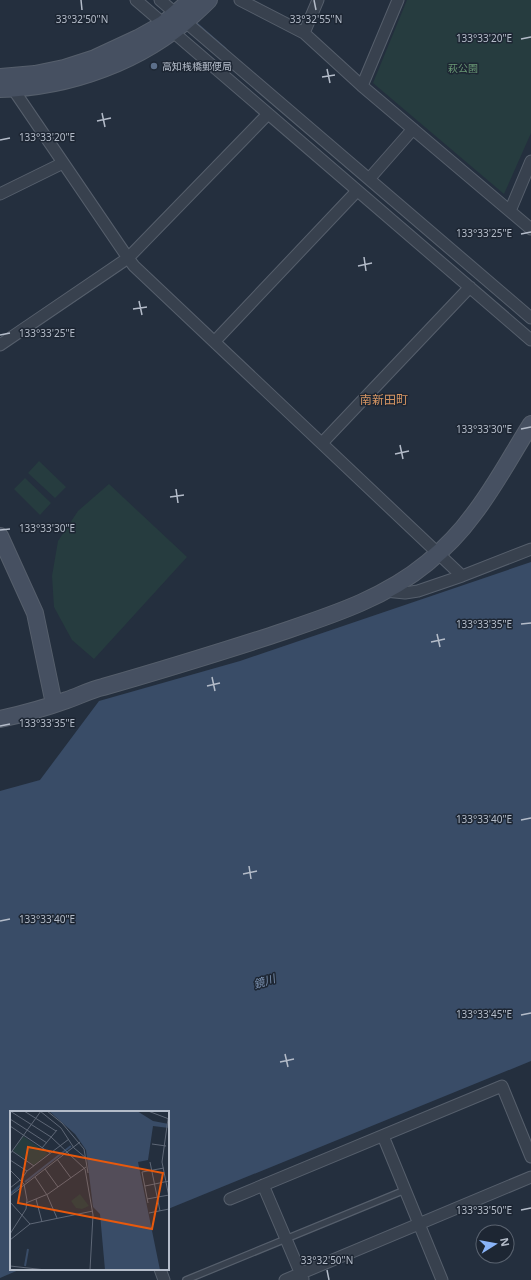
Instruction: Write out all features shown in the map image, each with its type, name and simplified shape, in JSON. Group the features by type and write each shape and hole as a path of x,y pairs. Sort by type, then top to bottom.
{"street":[{"path":"136,0 531,340"},
{"path":"160,0 531,318"},
{"path":"180,18 191,0"},
{"path":"6,83 46,85 100,71 144,50 180,18 209,0"},
{"path":"240,0 304,33 362,86 531,229"},
{"path":"304,33 318,0"},
{"path":"362,86 398,0"},
{"path":"6,83 128,258 462,576"},
{"path":"0,345 128,258 268,114"},
{"path":"369,179 413,128"},
{"path":"510,211 531,161"},
{"path":"0,194 63,163"},
{"path":"215,341 357,191"},
{"path":"322,443 470,287"},
{"path":"0,719 54,704 91,690 190,662 323,618 360,604 385,591 407,577 438,553 462,529 475,514 531,424"},
{"path":"0,536 35,613 54,704"},
{"path":"385,591 405,593 418,591 462,576 531,549"},
{"path":"230,1199 502,1086 531,1157"},
{"path":"383,1136 442,1280"},
{"path":"285,1280 302,1277 419,1224 531,1177"},
{"path":"263,1185 302,1277"},
{"path":"160,1270 164,1280"}],"lane":[{"path":"186,1280 405,1190"}],"green space":[{"name":"萩公園","path":"407,0 531,0 531,133 504,194 373,83"},
{"path":"39,461 66,487 55,498 28,473"},
{"path":"25,478 51,503 40,515 14,489"},
{"path":"109,484 187,557 94,659 72,640 54,607 52,576 58,541 78,511"}],"water":[{"name":"鏡川","path":"531,562 531,1061 169,1209 169,1111 10,1111 10,1270 19,1270 0,1278 0,791 40,780 99,701 240,661"}],"waterway":[{"path":"193,21 225,49"}],"place":[{"name":"高知桟橋郵便局","path":"154,66"}],"district":[{"name":"南新田町","path":"384,399"}]}
